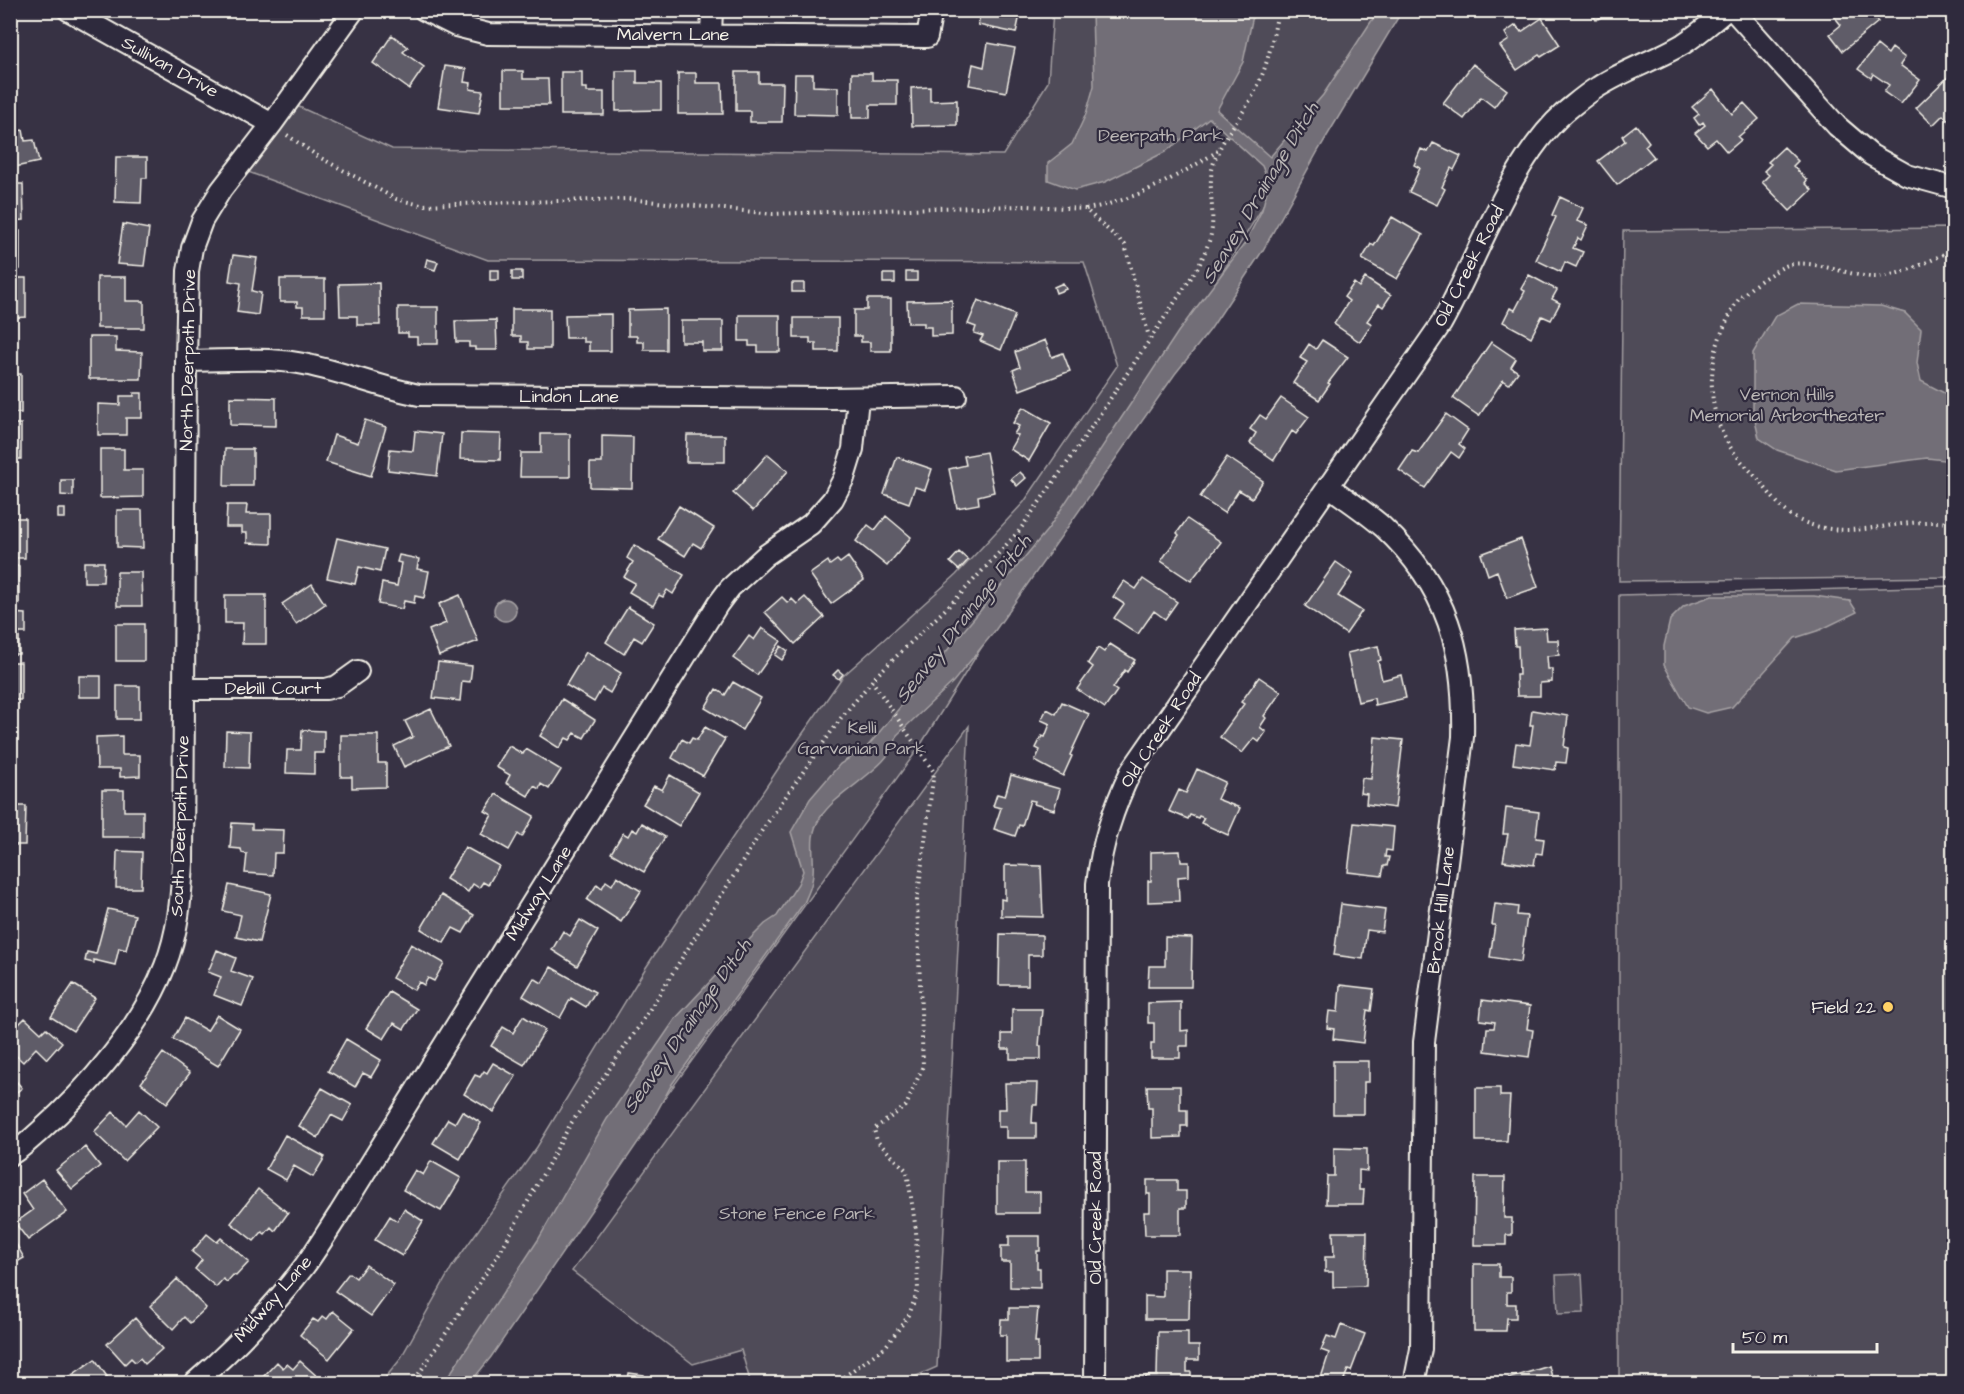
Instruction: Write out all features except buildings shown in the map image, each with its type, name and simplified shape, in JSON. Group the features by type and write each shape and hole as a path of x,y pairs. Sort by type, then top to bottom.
{"street":[{"name":"Sullivan Drive","path":"68,10 272,124"},
{"name":"North Deerpath Drive","path":"184,689 186,361 188,271 192,248 202,221 221,190 354,10"},
{"name":"Malvern Lane","path":"424,10 456,26 488,34 927,37 932,10"},
{"path":"711,34 712,10"},
{"name":"Old Creek Road","path":"1095,1383 1097,896 1102,849 1114,807 1131,771 1441,324 1502,202 1545,132 1564,113 1598,87 1684,43 1727,10"},
{"path":"1732,10 1837,126 1871,155 1907,174 1953,188"},
{"name":"Lindon Lane","path":"186,361 273,360 297,363 348,374 398,391 419,395 858,398 956,396"},
{"name":"Midway Lane","path":"193,1383 216,1365 302,1269 339,1214 718,604 730,588 766,555 811,524 833,500 844,478 853,450 858,398"},
{"name":"Brook Hill Lane","path":"1328,486 1381,526 1405,549 1425,574 1442,604 1458,655 1464,698 1462,737 1424,1042 1421,1349 1414,1383"},
{"name":"Debill Court","path":"184,689 326,689 337,686 358,671"},
{"name":"South Deerpath Drive","path":"10,1155 50,1122 110,1058 149,1000 165,966 176,932 181,905 184,689"}],"path":[{"path":"412,1383 500,1252 570,1125 638,1028 763,829 841,718 872,681 958,597 1019,531 1072,456 1198,266 1211,239 1212,166 1224,139 1255,91 1264,70 1278,10"},
{"path":"272,124 319,157 396,199 422,205 628,199 772,214 1028,206 1085,209 1129,198 1191,168 1218,151"},
{"path":"1085,209 1125,244 1149,338"},
{"path":"1953,249 1928,262 1900,272 1876,277 1806,265 1786,266 1766,277 1738,300 1722,329 1713,358 1712,399 1729,445 1777,502 1798,520 1825,529 1860,531 1936,520 1953,524"},
{"path":"834,1383 886,1346 909,1315 918,1290 916,1230 907,1171 877,1141 873,1129 906,1106 923,1066 917,902 934,772 872,681"}],"green space":[{"name":"Deerpath Park","path":"1053,11 1384,11 1133,417 1006,608 918,749 458,1383 381,1383 399,1361 452,1267 537,1147 645,969 780,766 843,676 956,575 1024,502 1117,366 1084,262 488,260 248,172 297,106 392,149 1003,155 1048,82"},
{"name":"Vernon Hills Memorial Arbortheater","path":"1953,228 1953,577 1619,581 1623,231"},
{"path":"1953,586 1953,1383 1619,1384 1619,595"},
{"name":"Stone Fence Park","path":"969,726 937,1367 901,1383 751,1384 741,1350 693,1364 572,1271"},
{"path":"1582,1274 1584,1313 1558,1314 1556,1275"}],"water":[{"name":"Seavey Drainage Ditch","path":"1092,11 1254,11 1243,62 1217,110 1270,157 1323,95 1378,11 1402,11 1318,151 1263,250 1210,330 1175,374 994,632 953,682 897,735 886,758 828,807 820,818 814,834 812,881 804,903 672,1084 649,1126 491,1357 470,1383 444,1383 538,1240 607,1119 676,1018 750,939 777,916 798,884 803,871 791,832 810,799 840,764 867,747 1048,529 1178,332 1245,243 1262,210 1269,183 1262,166 1209,118 1165,152 1105,182 1075,190 1048,180 1048,163 1072,144 1086,114 1094,86"},
{"path":"1798,304 1881,306 1905,313 1921,329 1917,363 1921,381 1953,396 1953,461 1927,458 1836,470 1777,450 1759,438 1753,412 1753,353 1775,316"},
{"path":"1712,596 1814,596 1850,601 1857,612 1820,630 1795,638 1732,707 1706,713 1688,707 1664,665 1664,646 1670,620 1684,606"},
{"path":"505,599 515,606 516,610 509,620 505,621 495,614 494,610 501,600"}],"place":[{"name":"Field 22","path":"1888,1007"}],"park label":[{"name":"Kelli Garvanian Park","path":"862,737"}]}
